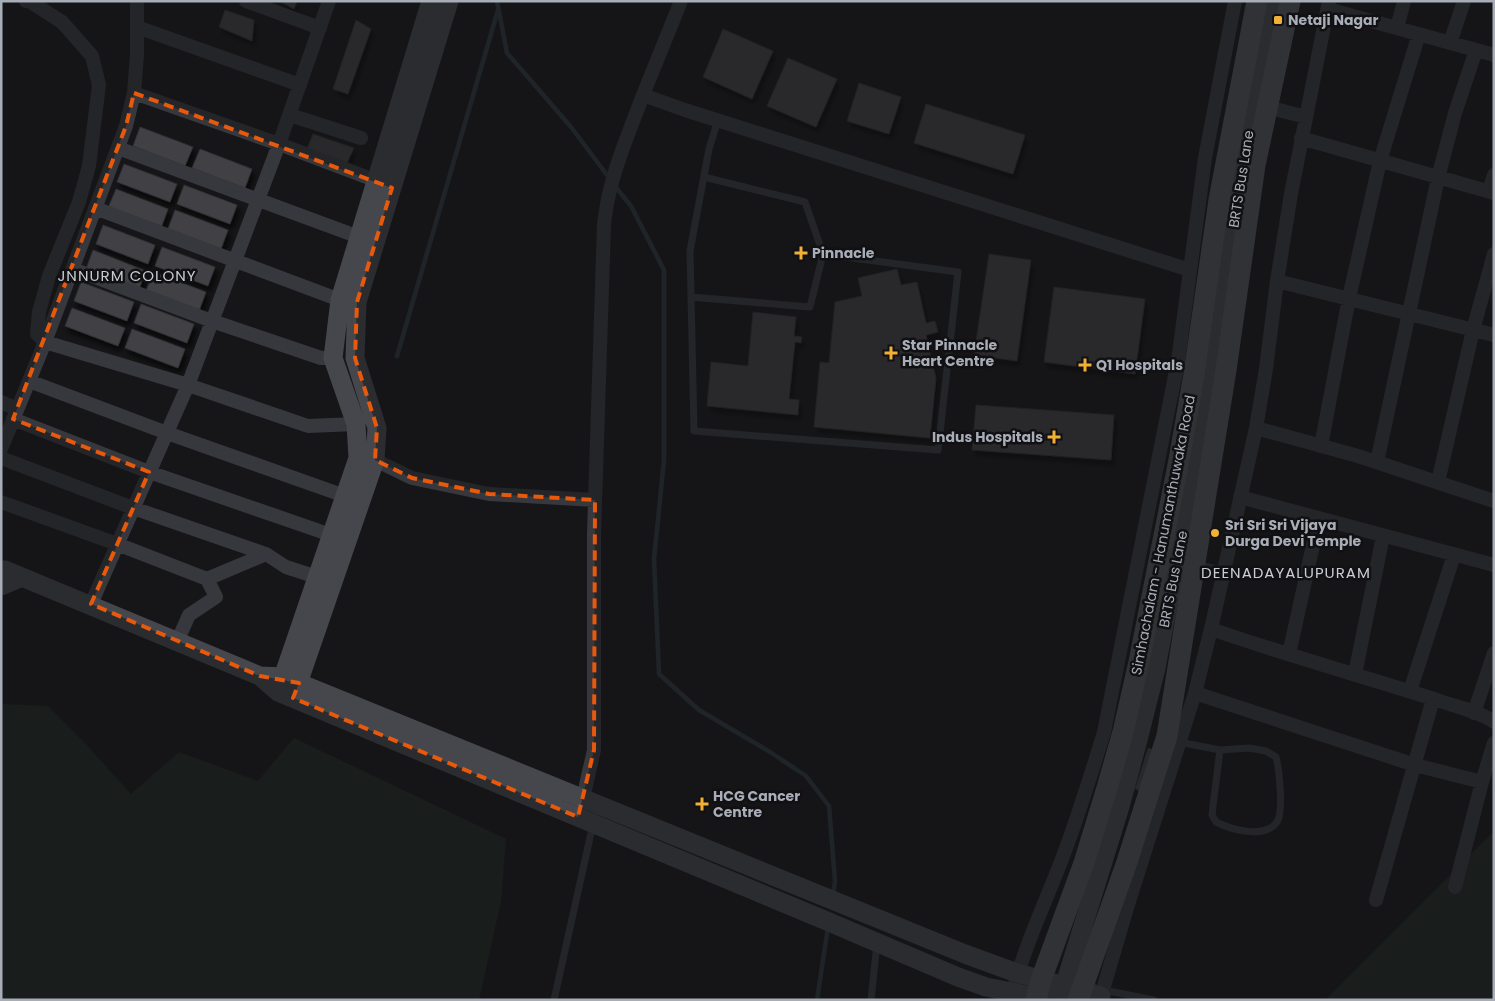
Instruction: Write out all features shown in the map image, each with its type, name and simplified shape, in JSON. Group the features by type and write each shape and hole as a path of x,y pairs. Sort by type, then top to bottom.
{"main road":[{"name":"Simhachalam - Hanumanthuwaka Road","path":"1041,994 1107,788 1123,732 1139,662 1194,374 1218,200 1257,1"},
{"path":"1070,994 1126,862 1167,736 1226,370 1255,165 1290,1"}],"street":[{"path":"26,1 31,2 62,22 92,56 99,86 89,166 79,202 49,276 39,312 37,334 45,342 188,385 308,426 356,424"},
{"path":"1,449 45,342 126,126 134,93 137,55 137,1"},
{"path":"246,1 320,28"},
{"path":"90,604 188,385 290,115 329,1"},
{"path":"288,688 375,460 377,428 355,358 357,302 384,184 431,1"},
{"path":"288,688 317,577 358,458 356,424 333,358 340,300 359,237 384,184 449,1"},
{"path":"585,820 583,798 594,750 595,500 606,204 612,178 642,95 681,1"},
{"path":"1012,996 1017,973 1084,797 1104,732 1178,361 1205,158 1235,1"},
{"name":"BRTS Bus Lane","path":"1070,994 1156,668 1212,370 1242,161 1274,1"},
{"path":"1397,28 1404,1"},
{"path":"1450,43 1464,1"},
{"path":"1,570 90,604 260,676 585,820 958,977 1012,996 1041,994 1101,995 1195,693 1224,574 1256,428 1266,369 1276,281 1301,138 1329,5 1397,28 1494,54"},
{"path":"137,27 300,85"},
{"path":"1321,446 1349,298 1380,161 1419,34"},
{"path":"1378,462 1438,178 1455,113 1476,50"},
{"path":"134,93 279,144 384,184"},
{"path":"642,95 1190,270"},
{"path":"1267,107 1306,116"},
{"path":"290,115 361,138"},
{"path":"1301,138 1491,192 1494,175"},
{"path":"118,148 359,237"},
{"path":"95,208 340,300"},
{"path":"1438,482 1473,330 1494,254"},
{"path":"73,269 212,321 321,358 333,358"},
{"path":"1276,281 1494,335"},
{"path":"29,381 167,433 345,496"},
{"path":"1,402 15,414 150,472 331,535"},
{"path":"1256,428 1378,462 1494,501"},
{"path":"1,458 133,508 266,554 286,567 317,577"},
{"path":"375,460 412,478 489,494 595,500"},
{"path":"1240,497 1494,565"},
{"path":"1,502 207,579 216,597 189,615 178,642"},
{"path":"1289,654 1319,518"},
{"path":"1355,674 1383,536"},
{"path":"207,579 266,554"},
{"path":"1410,691 1454,555"},
{"path":"1193,567 1224,574"},
{"path":"1,586 22,577"},
{"path":"1211,629 1474,712 1494,722"},
{"path":"1474,712 1494,653"},
{"path":"288,688 583,798 937,943 1017,973 1041,994"},
{"path":"1195,693 1415,764 1482,782"},
{"path":"1376,900 1433,699"},
{"path":"1455,887 1494,743"}],"lane":[{"path":"718,120 704,177 690,251 694,431 938,450 958,272 823,254"},
{"path":"691,297 810,307 823,254 805,202 704,177"},
{"path":"1179,742 1220,750 1249,748 1266,751 1276,757 1279,768 1280,815 1277,823 1268,829 1256,832 1224,826 1216,822 1212,815 1220,750"},
{"path":"554,1000 585,820"},
{"path":"871,1000 877,942"},
{"path":"1101,995 1154,1000"}],"highlighted area":[{"path":"134,93 392,188 357,302 355,358 377,428 375,460 412,478 489,494 595,500 594,750 578,817 293,698 299,683 260,676 91,604 149,472 13,419 126,126"}],"shaded area":[{"path":"1,704 48,706 86,744 131,794 179,752 258,781 294,738 506,839 501,901 479,1000 1,1000"},
{"path":"1494,831 1494,1000 1325,1000"}],"building":[{"path":"279,1 297,1 294,9"},
{"path":"225,10 254,20 252,41 219,27"},
{"path":"356,20 371,29 348,94 333,89"},
{"path":"723,29 773,51 752,99 703,77"},
{"path":"788,58 837,79 816,127 767,106"},
{"path":"859,83 901,97 889,134 847,121"},
{"path":"926,104 1025,135 1013,174 914,143"},
{"path":"140,127 193,147 185,166 133,146"},
{"path":"313,134 354,148 347,163 307,149"},
{"path":"200,149 252,169 245,188 192,168"},
{"path":"124,164 177,184 170,202 117,182"},
{"path":"184,185 237,205 230,224 177,204"},
{"path":"116,189 168,209 161,228 108,208"},
{"path":"175,210 228,230 221,249 168,229"},
{"path":"103,225 155,245 148,264 96,244"},
{"path":"162,247 215,267 208,286 155,266"},
{"path":"93,250 146,271 139,289 86,269"},
{"path":"989,254 1031,260 1017,361 974,355"},
{"path":"897,269 901,285 917,282 926,323 935,321 938,332 926,335 936,378 930,438 814,427 820,362 829,363 835,302 862,296 858,278"},
{"path":"153,272 206,292 199,311 146,291"},
{"path":"81,282 134,302 127,321 74,301"},
{"path":"1054,287 1145,299 1135,374 1044,362"},
{"path":"141,304 194,324 187,343 134,323"},
{"path":"72,308 125,328 118,346 65,326"},
{"path":"753,312 796,317 794,336 802,337 801,343 795,342 789,399 799,400 798,415 707,406 711,362 748,366"},
{"path":"132,329 185,349 178,368 125,348"},
{"path":"976,405 1114,415 1111,460 972,450"},
{"path":"1148,748 1157,751 1144,792 1135,789"}],"waterway":[{"path":"497,1 507,53 571,127 610,179"},
{"path":"397,356 498,10"},
{"path":"614,185 631,206 664,270 664,460 654,559 659,674 699,710 770,752 806,776 829,806 835,881 833,895"},
{"path":"817,1000 828,927"}],"place":[{"name":"Netaji Nagar","path":"1278,20"},
{"name":"Pinnacle","path":"801,253"},
{"name":"Star Pinnacle Heart Centre","path":"891,353"},
{"name":"Q1 Hospitals","path":"1085,365"},
{"name":"Indus Hospitals","path":"1054,437"},
{"name":"Sri Sri Sri Vijaya Durga Devi Temple","path":"1215,533"},
{"name":"HCG Cancer Centre","path":"702,804"}],"district":[{"name":"JNNURM COLONY","path":"127,275"},
{"name":"DEENADAYALUPURAM","path":"1286,572"}]}
